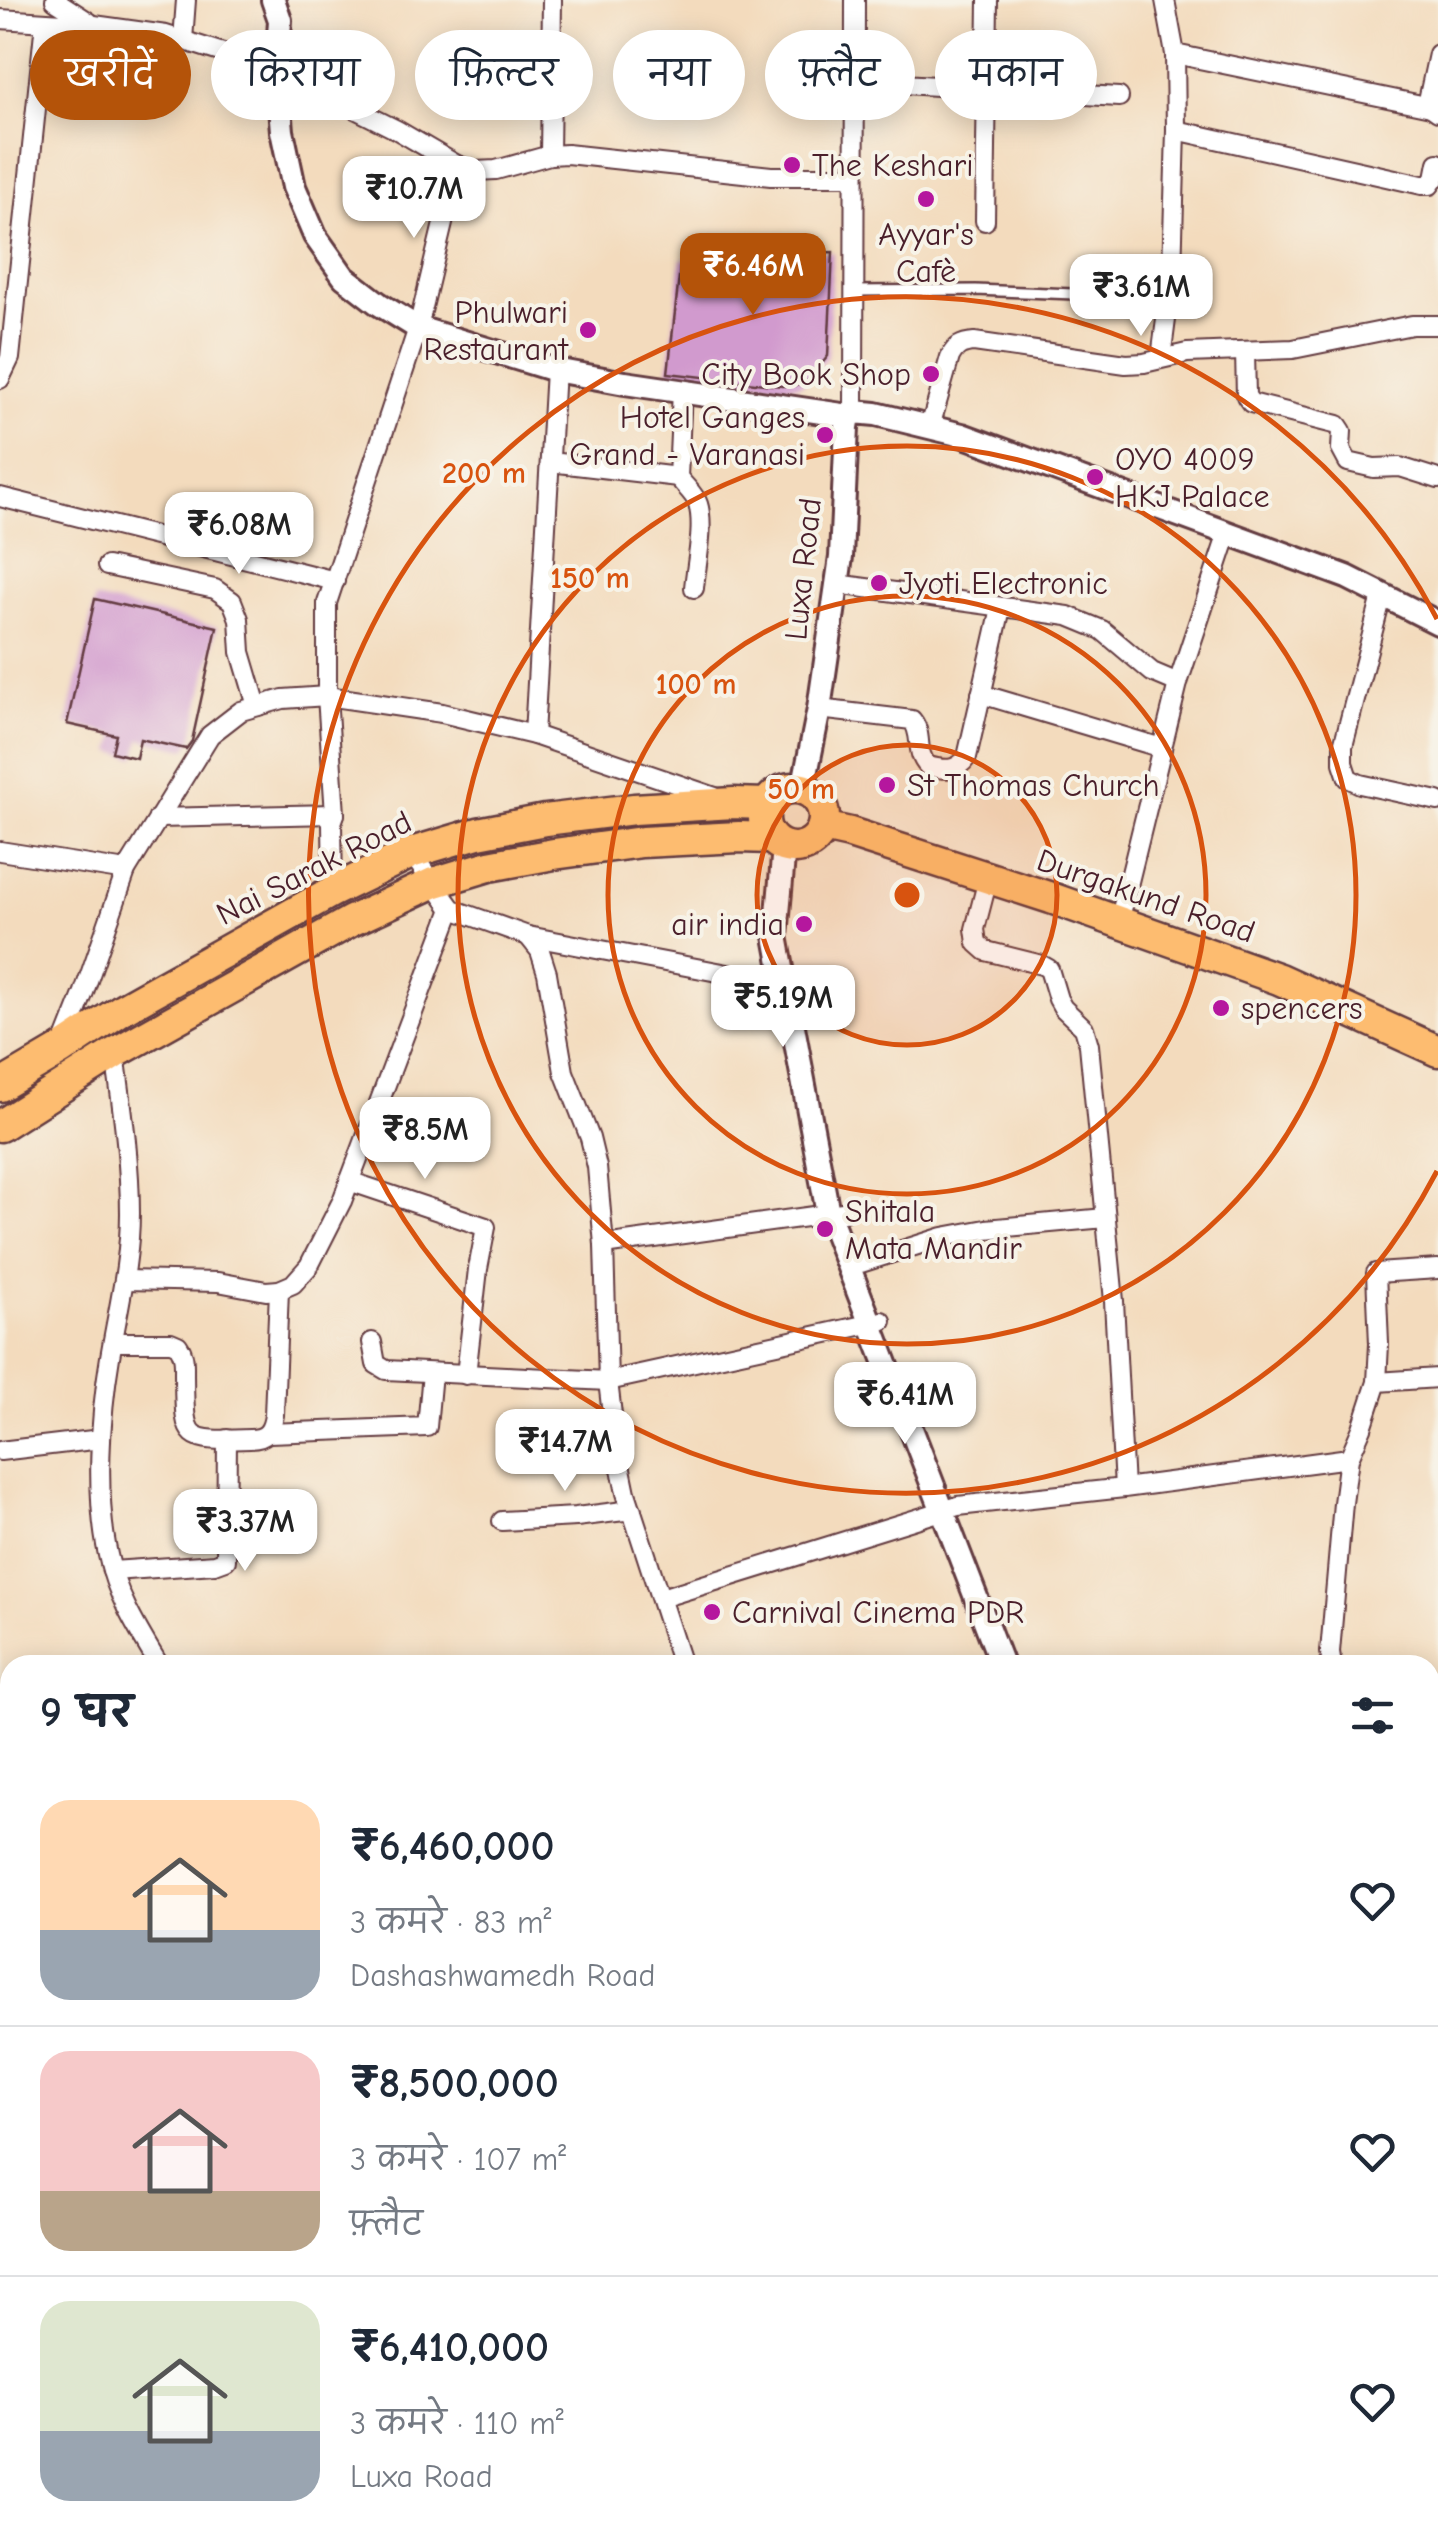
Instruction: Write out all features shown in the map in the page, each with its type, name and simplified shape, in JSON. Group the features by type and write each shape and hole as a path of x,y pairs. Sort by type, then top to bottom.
{"main road":[{"path":"802,789 818,800 823,827 814,841 775,842 752,804 782,790 802,789"},
{"name":"Nai Sarak Road","path":"0,1086 124,1008 333,891 411,853 478,833 545,820 634,809 752,804"},
{"name":"Durgakund Road","path":"823,827 1051,898 1279,979 1438,1051"},
{"name":"Nai Sarak Road","path":"0,1126 115,1054 350,921 433,883 489,866 642,842 775,842"}],"street":[{"path":"55,0 94,25"},
{"path":"184,30 186,0"},
{"path":"274,0 279,30"},
{"path":"550,155 552,0"},
{"path":"854,0 854,30"},
{"path":"987,30 988,0"},
{"path":"1161,358 1175,230 1175,54 1165,0"},
{"path":"0,18 134,30"},
{"path":"0,380 10,358 46,22"},
{"path":"1175,54 1434,110"},
{"path":"1434,110 1429,96 1438,54"},
{"path":"1097,96 1119,97"},
{"path":"281,120 294,187 315,236 344,277 418,328 555,370 854,413 962,435 1347,578 1438,623"},
{"path":"377,120 475,171 496,170 550,155 582,155 771,176 853,176"},
{"path":"854,120 854,413"},
{"path":"985,221 986,120"},
{"path":"1176,130 1434,186 1438,162"},
{"path":"333,891 332,824 336,814 327,696 327,604 418,328 457,165"},
{"path":"930,427 950,357 963,343 1126,364 1187,353 1293,350 1412,325 1438,325"},
{"path":"1245,352 1246,396 1250,402 1338,425 1342,431 1341,449 1348,462 1400,467 1438,479"},
{"path":"534,735 555,370"},
{"path":"682,391 678,477 698,505 700,519 694,588"},
{"name":"Luxa Road","path":"802,789 838,584 854,413"},
{"path":"550,462 678,477"},
{"path":"0,497 335,581"},
{"path":"1119,922 1178,683 1228,533"},
{"path":"106,566 215,589 232,601 239,619 241,652 257,706"},
{"path":"838,584 1068,616 1102,630 1152,672 1178,683"},
{"path":"1382,596 1342,746 1343,764 1348,778 1360,784 1438,801"},
{"path":"819,709 912,720 918,728 918,748 928,766 953,769 961,765 967,757 1001,608"},
{"path":"982,694 1162,748"},
{"path":"69,1084 62,1050 126,871 210,735 240,710 283,699 327,696 442,713 534,735 752,804"},
{"path":"158,818 336,814"},
{"path":"775,842 796,884 791,944 835,1212 861,1263 875,1322"},
{"path":"775,842 776,936 835,1212 875,1322 1012,1655"},
{"path":"0,851 126,871"},
{"path":"411,853 452,908 528,936 728,974"},
{"path":"988,879 975,929 976,942 986,951 1049,968 1063,1008 1084,1028 1089,1045 1114,1301 1124,1488"},
{"path":"124,1280 218,1282 279,1290 293,1284 309,1266 350,1181 452,908"},
{"path":"528,936 540,952 547,973 564,1072 590,1138 599,1182 608,1382 615,1440 626,1493 679,1655"},
{"path":"115,1054 126,1136 130,1214 101,1439 103,1517 112,1571 130,1616 153,1655"},
{"path":"350,1181 486,1227 466,1375"},
{"path":"604,1244 835,1212"},
{"path":"861,1263 943,1237 1105,1218"},
{"path":"1330,1655 1349,1458 1376,1382 1376,1273 1438,1269"},
{"path":"269,1433 274,1414 279,1290"},
{"path":"372,1342 376,1364 386,1370 608,1382 875,1322"},
{"path":"113,1342 178,1345 184,1358 185,1421 197,1438 254,1440 269,1433 427,1427 432,1373"},
{"path":"1376,1382 1438,1378"},
{"path":"0,1451 101,1439"},
{"path":"112,1571 216,1564 226,1560 228,1439"},
{"path":"661,1598 951,1508 1349,1458"},
{"path":"951,1508 999,1655"},
{"path":"502,1521 632,1510"}],"lane":[{"path":"853,292 976,290 1124,296 1168,312"}],"building":[{"path":"833,252 828,356 808,381 782,386 668,373 681,259"},
{"path":"95,599 217,627 192,741 186,749 140,739 136,758 112,752 116,735 67,724"}],"place":[{"name":"The Keshari","path":"792,165"},
{"name":"Ayyar's Cafè","path":"926,199"},
{"name":"Phulwari Restaurant","path":"588,330"},
{"name":"City Book Shop","path":"931,374"},
{"name":"Hotel Ganges Grand - Varanasi","path":"825,435"},
{"name":"OYO 4009 HKJ Palace","path":"1095,477"},
{"name":"Jyoti Electronic","path":"879,583"},
{"name":"St Thomas Church","path":"887,785"},
{"name":"air india","path":"804,924"},
{"name":"spencers","path":"1221,1008"},
{"name":"Shitala Mata Mandir","path":"825,1229"},
{"name":"Carnival Cinema PDR","path":"712,1612"}]}
